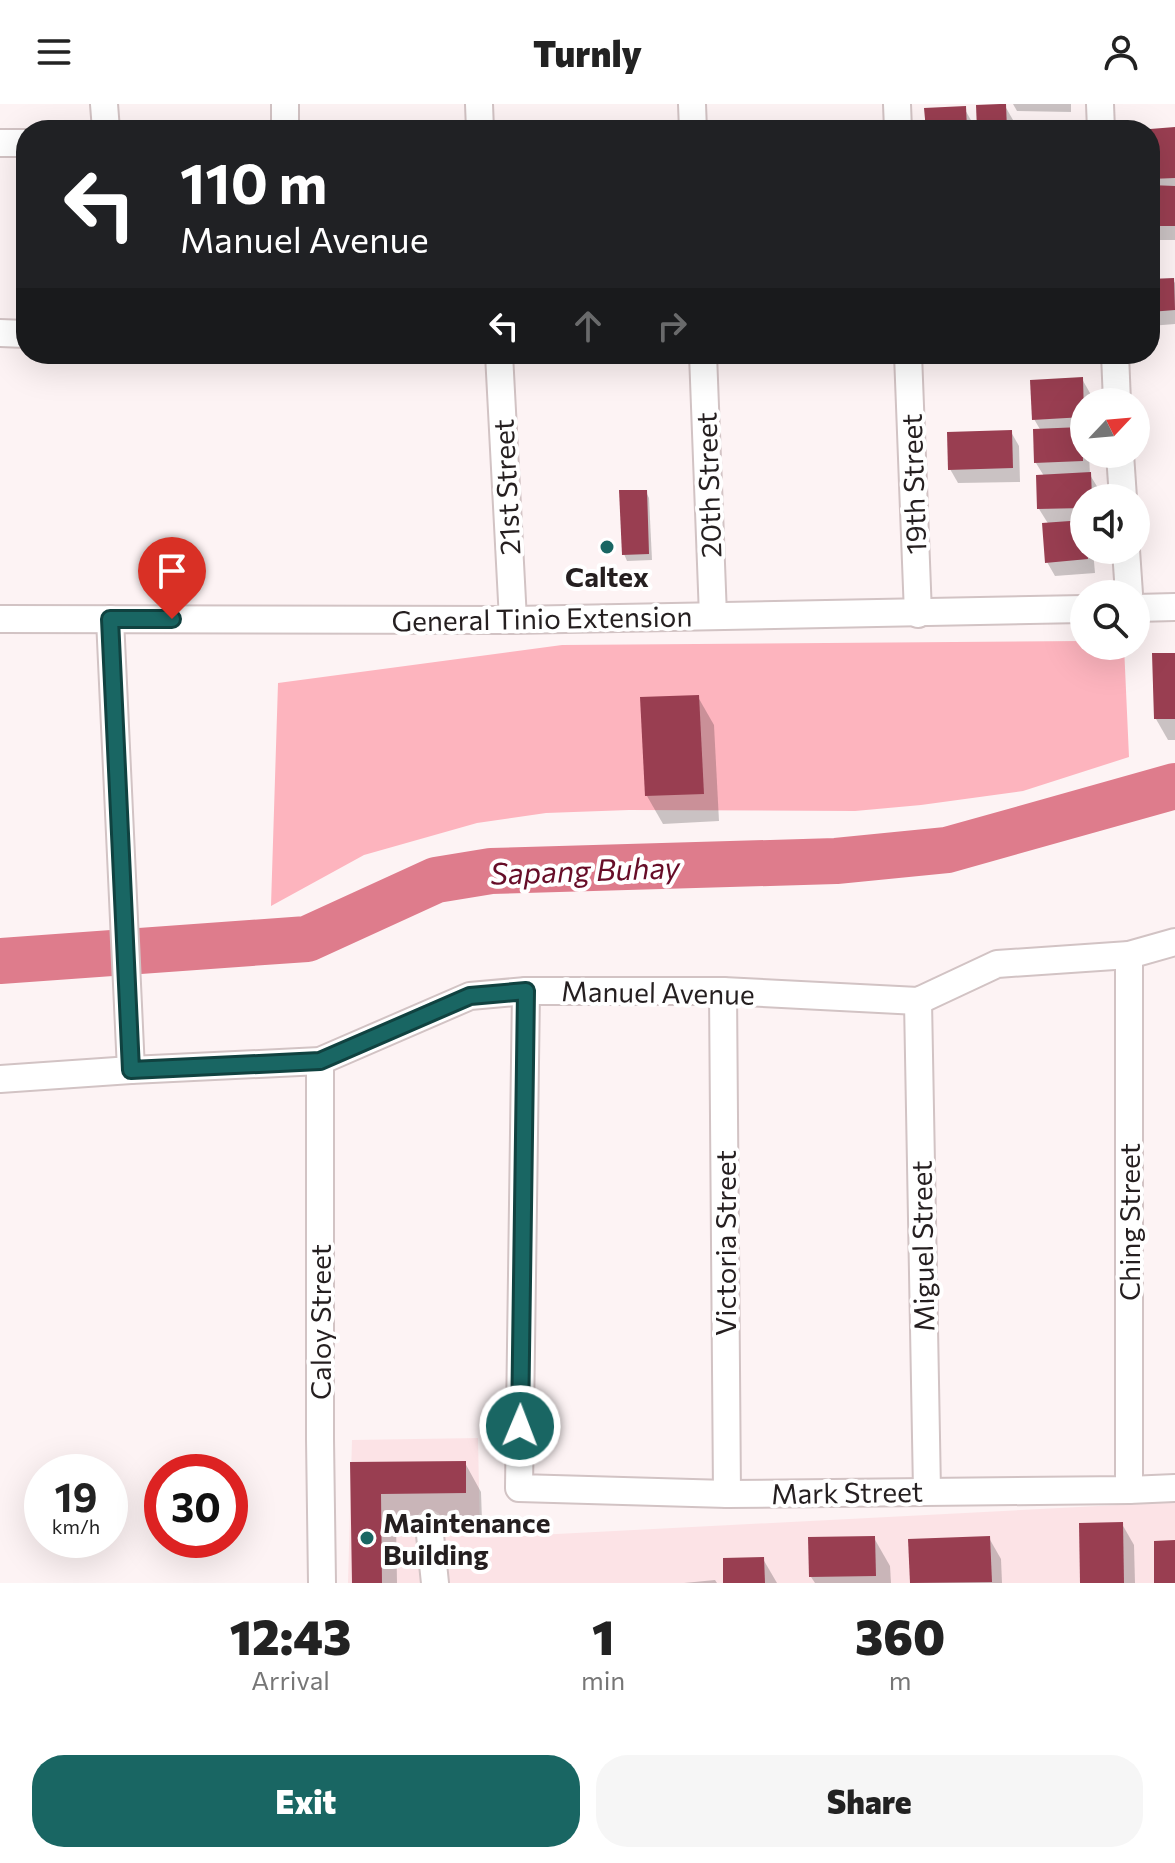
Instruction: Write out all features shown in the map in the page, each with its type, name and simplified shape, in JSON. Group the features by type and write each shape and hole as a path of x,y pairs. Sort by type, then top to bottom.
{"street":[{"name":"21st Street","path":"500,364 513,620"},
{"name":"20th Street","path":"703,364 713,616"},
{"name":"19th Street","path":"908,364 918,614"},
{"path":"1115,364 1116,388"},
{"path":"1150,608 1175,607"},
{"name":"General Tinio Extension","path":"0,619 513,620 1070,609"},
{"path":"110,619 131,1070"},
{"name":"Manuel Avenue","path":"0,1079 320,1061 470,996 526,991 723,991 918,1001 997,964 1129,955 1175,942"},
{"name":"Ching Street","path":"1129,955 1129,1490"},
{"name":"Mark Street","path":"526,991 519,1488 727,1494 1175,1488"},
{"name":"Victoria Street","path":"723,991 727,1494"},
{"name":"Miguel Street","path":"918,1001 927,1491"},
{"name":"Caloy Street","path":"320,1061 322,1583"},
{"path":"429,1525 435,1583"}],"shaded area":[{"path":"1070,641 1070,660 1125,660 1129,757 1023,791 921,805 855,811 629,810 546,813 477,823 364,855 271,906 278,683 562,645"},
{"path":"478,1438 480,1538 1175,1502 1175,1583 348,1583 352,1440"}],"building":[{"path":"1006,104 1007,120 977,120 976,105"},
{"path":"966,106 967,120 925,120 924,108"},
{"path":"1175,127 1175,178 1160,179 1160,128"},
{"path":"1160,185 1175,186 1175,226 1160,226"},
{"path":"1174,278 1175,310 1160,311 1160,279"},
{"path":"1083,377 1083,388 1070,388 1070,418 1032,420 1030,380"},
{"path":"1070,427 1070,462 1034,463 1033,429"},
{"path":"1012,430 1013,468 948,470 947,432"},
{"path":"1091,472 1091,484 1070,484 1070,508 1037,509 1036,475"},
{"path":"619,490 647,490 649,554 622,555"},
{"path":"1070,521 1070,561 1045,563 1042,523"},
{"path":"1152,653 1175,653 1175,719 1154,719"},
{"path":"699,695 704,794 645,796 640,697"},
{"name":"Maintenance Building","path":"466,1461 466,1493 381,1494 382,1583 352,1583 350,1462"},
{"path":"1123,1522 1124,1583 1080,1583 1079,1523"},
{"path":"875,1536 876,1576 809,1577 808,1537"},
{"path":"990,1536 992,1582 910,1583 908,1539"},
{"path":"1175,1540 1175,1583 1154,1583 1154,1541"},
{"path":"764,1557 765,1583 723,1583 723,1558"}],"waterway":[{"name":"Sapang Buhay","path":"0,961 307,939 436,880 491,871 836,861 947,850 1175,786"}],"place":[{"name":"Caltex","path":"607,547"},
{"name":"Maintenance Building","path":"367,1538"}],"route":[{"path":"172,619 110,619 131,1070 320,1061 470,996 526,991 520,1426"}]}
